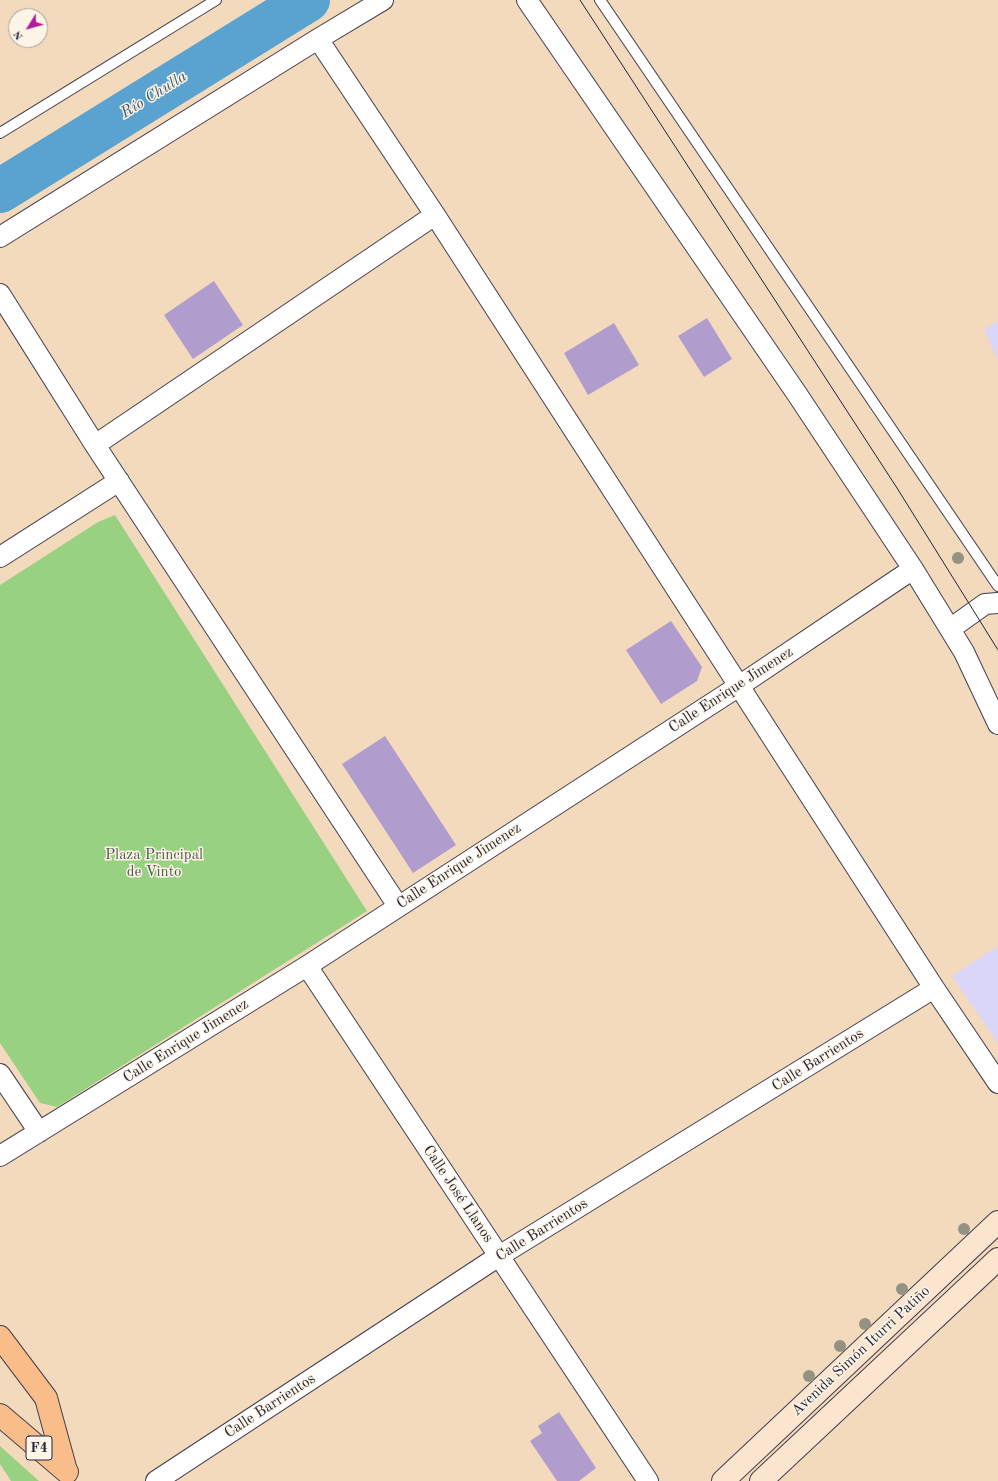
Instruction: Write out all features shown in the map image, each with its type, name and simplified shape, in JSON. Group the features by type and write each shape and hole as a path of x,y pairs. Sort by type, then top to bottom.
{"highway":[{"path":"0,1337 46,1398 72,1476"},
{"name":"F4","path":"0,1415 72,1476"}],"main road":[{"name":"Avenida Simón Iturri Patiño","path":"723,1481 998,1222"},
{"name":"Avenida Simón Iturri Patiño","path":"761,1481 998,1259"}],"street":[{"path":"0,237 383,0"},
{"path":"527,0 797,394 913,569 964,652 998,724"},
{"path":"318,39 435,215 934,988 998,1083"},
{"path":"95,445 435,215"},
{"path":"0,294 95,445 398,906"},
{"path":"0,557 119,481"},
{"name":"Calle Enrique Jimenez","path":"0,1156 307,966 739,686 913,569"},
{"path":"950,629 984,604 998,603"},
{"name":"Calle José Llanos","path":"307,966 648,1481"},
{"name":"Calle Barrientos","path":"156,1481 499,1256 934,988"},
{"path":"0,1074 39,1132"}],"lane":[{"path":"0,133 216,0"},
{"path":"600,0 998,586"}],"shaded area":[{"path":"998,320 998,360 984,330"},
{"path":"998,946 998,1044 952,976"}],"green space":[{"name":"Plaza Principal de Vinto","path":"115,515 367,911 57,1107 40,1103 0,1043 0,585 98,522"},
{"path":"0,1446 39,1481 11,1481 0,1464"}],"building":[{"path":"214,281 243,325 193,359 164,315"},
{"path":"707,318 732,359 704,377 678,336"},
{"path":"614,323 639,365 588,395 564,353"},
{"path":"671,621 702,667 697,681 661,704 626,650"},
{"path":"385,736 456,845 413,873 342,764"},
{"path":"559,1412 596,1468 579,1481 557,1481 530,1441 542,1433 538,1426"}],"waterway":[{"name":"Río Chulla","path":"0,191 308,0"}],"tram line":[{"path":"580,0 897,488 998,650"}]}
